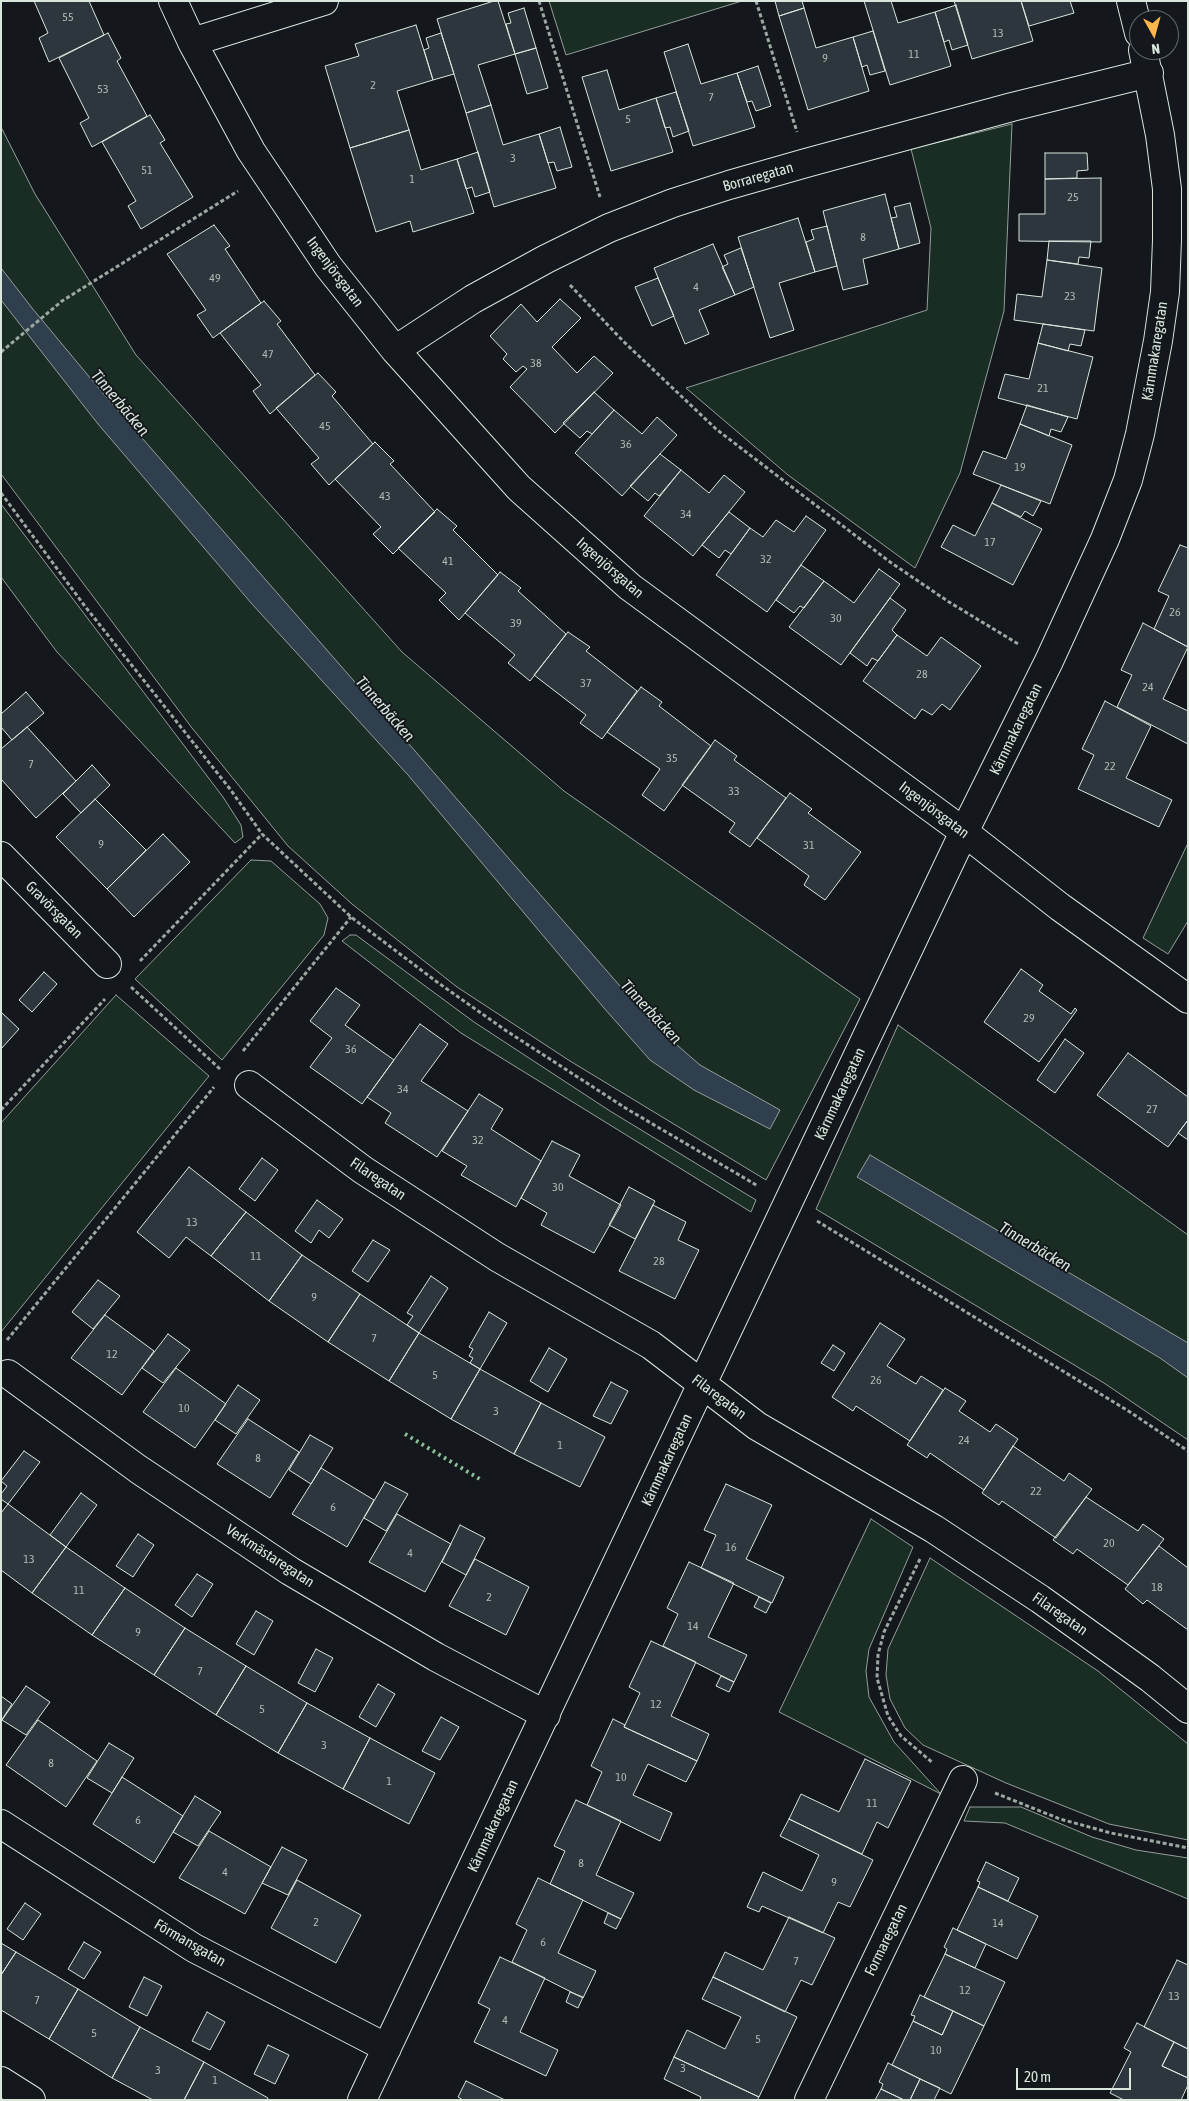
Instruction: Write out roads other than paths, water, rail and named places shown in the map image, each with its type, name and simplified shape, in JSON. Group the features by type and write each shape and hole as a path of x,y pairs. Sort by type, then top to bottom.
{"street":[{"name":"Ingenjörsgatan","path":"173,1 192,42 251,151 328,266 395,350 519,488 630,587 964,832 1060,907 1188,999"},
{"path":"192,42 324,1"},
{"name":"Borraregatan","path":"395,350 473,299 546,260 609,228 673,203 806,163 1012,107 1146,62"},
{"name":"Kärnmakaregatan","path":"362,2100 964,832 1049,661 1105,539 1128,480 1150,386 1165,292 1166,189 1160,135 1146,62"},
{"name":"Gravörsgatan","path":"1,856 107,964"},
{"name":"Filaregatan","path":"237,1080 363,1170 497,1256 651,1345 758,1426 934,1529 1048,1605 1150,1678 1188,1709"},
{"name":"Verkmästaregatan","path":"8,1374 138,1469 290,1571 436,1657 546,1714"},
{"name":"Formaregatan","path":"809,2100 963,1780"},
{"name":"Förmansgatan","path":"1,1824 194,1948 387,2048"},
{"path":"1,2081 31,2100"}],"water":[{"path":"1,268 101,391 654,1025 700,1065 780,1110 770,1129 694,1090 650,1060 408,775 252,604 98,424 1,300"},
{"path":"870,1155 1188,1343 1188,1378 1160,1358 857,1177"}],"water label":[{"name":"Tinnerbäcken","path":"120,403"},
{"name":"Tinnerbäcken","path":"385,709"},
{"name":"Tinnerbäcken","path":"651,1012"},
{"name":"Tinnerbäcken","path":"1035,1247"}]}
